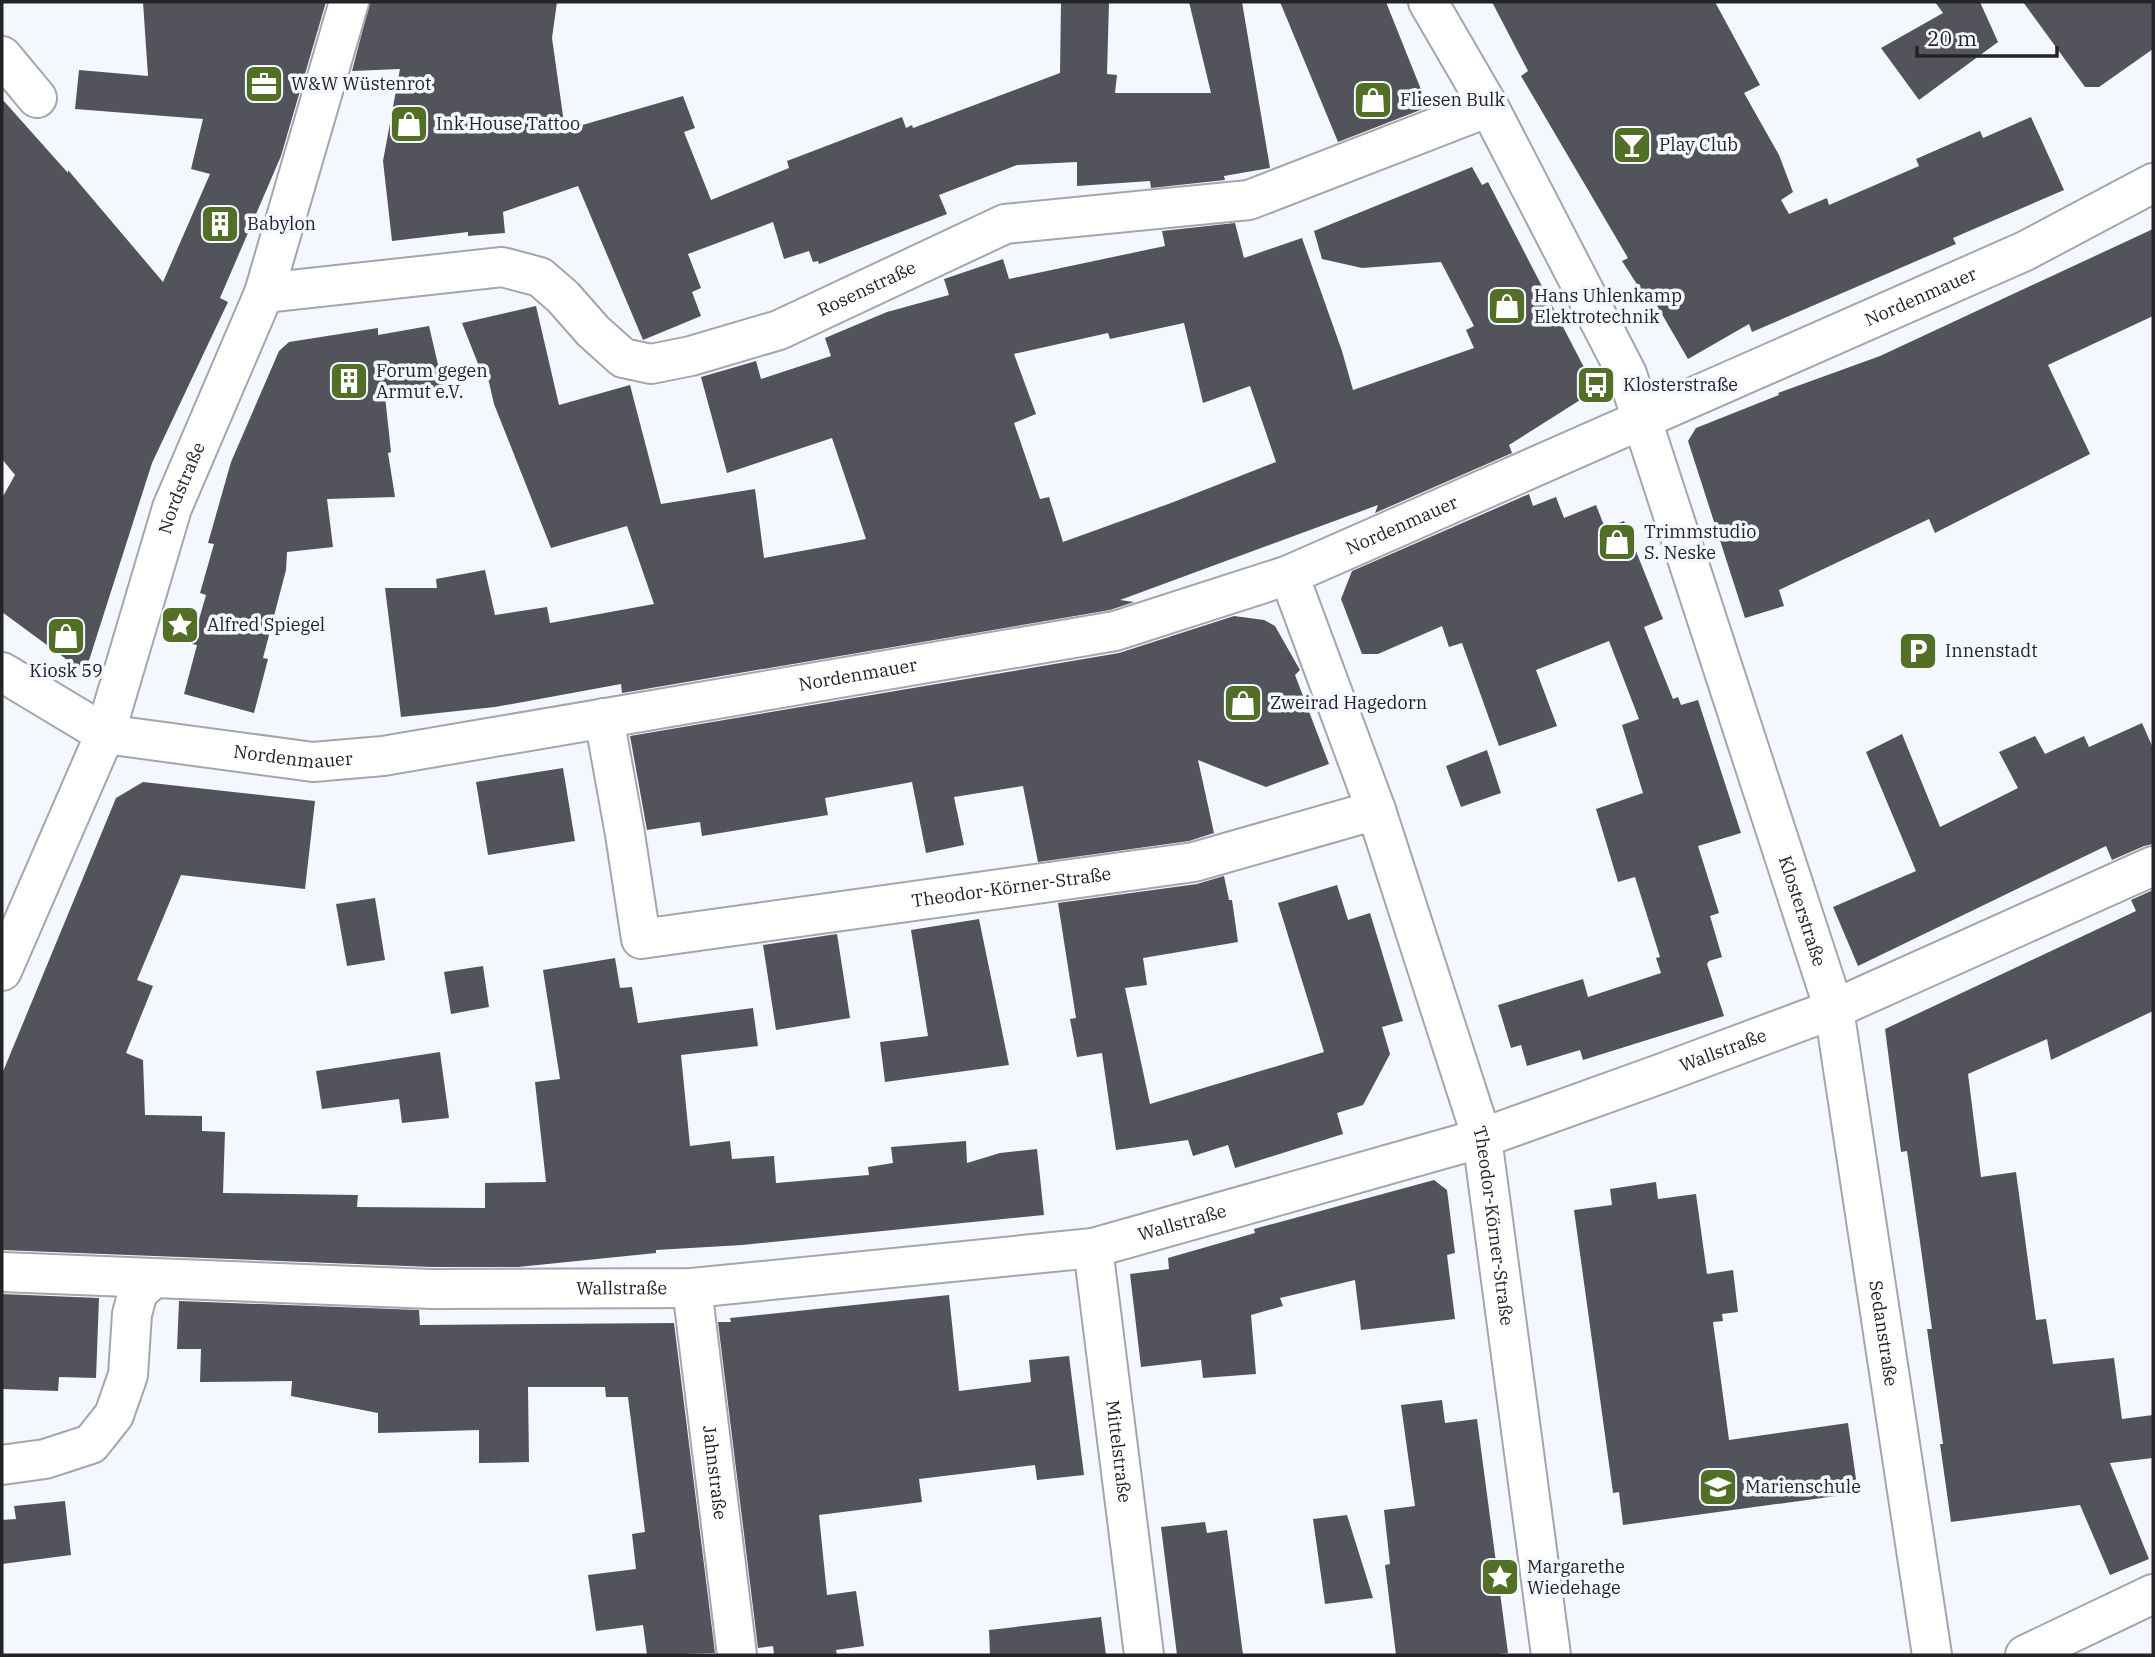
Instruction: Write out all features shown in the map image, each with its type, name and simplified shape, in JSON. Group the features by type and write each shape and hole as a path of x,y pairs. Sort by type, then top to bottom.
{"street":[{"name":"Nordstraße","path":"2,971 105,734 172,508 264,293 349,2"},
{"name":"Klosterstraße","path":"1429,2 1489,107 1627,374 1834,1009"},
{"path":"2,56 37,98"},
{"name":"Rosenstraße","path":"264,293 502,267 522,270 540,276 623,358 651,364 691,356 779,330 1005,224 1249,200 1489,107"},
{"name":"Nordenmauer","path":"105,734 313,762 383,756 1115,631 1289,575 2025,251 2153,183"},
{"name":"Theodor-Körner-Straße","path":"1289,575 1376,810 1482,1138 1551,1655"},
{"path":"2,672 105,734"},
{"name":"Theodor-Körner-Straße","path":"604,718 641,939 1194,862 1376,810"},
{"name":"Wallstraße","path":"2,1272 432,1289 692,1288 1093,1248 1482,1138 1834,1009 2153,866"},
{"name":"Sedanstraße","path":"1834,1009 1932,1655"},
{"name":"Mittelstraße","path":"1093,1248 1144,1655"},
{"path":"2,1465 45,1459 90,1444 114,1415 128,1375 132,1314 138,1292 154,1278"},
{"name":"Jahnstraße","path":"692,1288 737,1655"},
{"path":"2025,1655 2153,1594"}],"building":[{"path":"143,2 326,2 281,156 220,298 228,302 152,463 85,673 2,612 2,498 15,475 2,459 2,99 68,173 68,170 163,282 210,174 191,169 203,119 75,109 79,70 148,76"},
{"path":"370,2 557,2 552,38 565,130 683,96 695,128 684,132 711,200 789,168 787,161 902,117 906,128 912,125 913,128 1060,73 1061,2 1109,2 1107,74 1117,75 1115,93 1211,93 1189,2 1242,2 1270,168 1224,176 1225,180 1151,188 1150,181 1077,186 1077,162 1017,165 939,195 947,214 819,264 818,261 813,262 809,251 784,259 773,222 688,254 701,288 692,292 701,316 643,340 578,186 503,212 505,233 468,236 468,232 392,241 383,161 400,69 352,71"},
{"path":"1280,2 1386,2 1428,107 1338,142"},
{"path":"1492,2 1715,2 1760,85 1744,93 1779,155 1793,192 1781,200 1789,214 1827,198 1829,205 1919,166 1916,159 1980,131 1983,138 2031,117 2064,190 1953,238 1956,244 1752,332 1749,324 1688,359 1656,304 1651,306 1622,261 1628,258 1521,76 1528,71"},
{"path":"1935,2 1980,2 1998,42 1919,100 1881,48 1943,13"},
{"path":"2023,2 2153,2 2153,49 2099,87 2085,87"},
{"path":"1472,167 1482,185 1488,182 1589,377 1588,395 1509,445 1512,453 1375,513 1378,505 1120,600 1134,602 1110,610 622,693 621,684 495,707 401,717 385,588 437,588 436,579 485,570 495,615 547,607 550,623 654,604 627,526 551,548 494,404 488,378 484,379 462,323 536,306 559,405 630,385 661,504 755,489 764,558 866,539 832,438 727,473 701,377 756,361 761,379 831,356 825,338 887,312 949,295 944,279 1003,259 1009,279 1165,246 1162,231 1235,223 1244,258 1302,238 1353,390 1474,348 1466,330 1474,326 1441,262 1362,268 1322,259 1314,231","holes":["1184,323 1203,403 1250,386 1276,462 1063,542 1049,497 1040,499 1014,423 1036,414 1014,354 1108,333 1110,339"]},
{"path":"2153,229 2153,316 2048,365 2090,454 1935,533 1929,519 1779,590 1784,606 1745,618 1688,441 1696,428 1779,395 1778,393 1880,356"},
{"path":"429,326 443,386 385,396 391,452 388,453 395,497 327,499 333,547 287,552 286,570 263,658 268,659 254,713 184,694 197,645 192,644 206,595 200,593 214,544 208,543 231,462 279,351 289,342 378,328 378,335"},
{"path":"1529,494 1533,506 1556,497 1564,518 1596,505 1605,528 1624,521 1663,619 1644,627 1673,699 1678,697 1681,705 1698,700 1741,833 1698,846 1719,913 1710,916 1722,957 1707,964 1724,1016 1583,1060 1580,1050 1527,1066 1521,1045 1511,1048 1498,1005 1583,979 1588,997 1661,973 1656,958 1660,957 1635,877 1618,882 1596,809 1643,793 1622,725 1639,719 1609,641 1536,670 1557,726 1499,746 1462,643 1449,647 1442,626 1378,654 1362,654 1341,599 1352,571"},
{"path":"1234,616 1264,620 1275,626 1300,670 1295,675 1329,764 1266,787 1198,760 1214,833 1189,841 1038,862 1023,786 954,797 964,845 926,853 912,782 825,798 828,815 702,836 700,822 647,830 630,736 1119,653"},
{"path":"2142,723 2153,748 2153,844 2112,860 2106,846 1858,966 1833,907 1916,871 1866,752 1902,734 1940,827 2018,788 1999,752 2035,736 2045,754 2084,736 2089,747"},
{"path":"1487,750 1501,793 1461,807 1446,766"},
{"path":"563,768 575,841 488,855 476,782"},
{"path":"143,782 315,801 305,889 181,875 137,980 153,986 126,1053 143,1060 145,1115 202,1116 202,1131 225,1132 223,1193 358,1195 357,1207 485,1208 485,1183 546,1182 535,1082 560,1079 543,970 615,958 620,988 632,987 638,1023 753,1008 758,1046 681,1055 690,1146 730,1141 732,1159 774,1156 776,1183 869,1175 868,1167 893,1163 891,1147 966,1141 967,1163 1000,1153 1037,1149 1044,1215 742,1245 656,1250 656,1253 518,1267 432,1267 2,1250 2,1074 116,798"},
{"path":"1224,876 1229,900 1232,900 1238,942 1143,958 1147,985 1125,988 1150,1104 1324,1052 1278,903 1337,885 1348,920 1370,913 1403,1021 1382,1027 1390,1054 1363,1105 1337,1113 1343,1134 1235,1168 1228,1145 1193,1156 1188,1140 1116,1150 1102,1053 1077,1057 1070,1019 1076,1018 1058,903 1197,884"},
{"path":"2153,890 2153,1011 2051,1060 2047,1039 1968,1074 1981,1177 2016,1172 2036,1320 2046,1319 2053,1364 2114,1358 2122,1419 2153,1415 2153,1458 2110,1463 2149,1559 2110,1575 2080,1505 1951,1522 1927,1329 1932,1329 1907,1151 1901,1152 1885,1029 2136,911 2131,900"},
{"path":"375,898 385,960 347,966 336,904"},
{"path":"979,919 1009,1065 885,1082 880,1042 928,1036 911,930"},
{"path":"837,934 850,1018 776,1030 763,945"},
{"path":"483,966 489,1007 451,1014 444,972"},
{"path":"440,1052 449,1118 402,1123 399,1099 322,1109 316,1071"},
{"path":"1434,1180 1447,1190 1455,1253 1447,1255 1455,1319 1361,1330 1355,1280 1280,1298 1283,1306 1251,1315 1256,1374 1203,1378 1201,1360 1141,1367 1130,1274 1169,1269 1168,1258 1255,1233 1254,1229"},
{"path":"1656,1182 1658,1199 1696,1194 1707,1274 1733,1270 1738,1312 1722,1314 1723,1321 1713,1322 1729,1440 1848,1423 1858,1493 1623,1525 1619,1492 1613,1493 1574,1210 1612,1205 1610,1189"},
{"path":"2,1294 99,1298 96,1378 59,1377 58,1391 2,1389"},
{"path":"949,1295 959,1391 1031,1382 1029,1360 1069,1356 1084,1475 1037,1480 1035,1465 919,1479 922,1502 819,1515 827,1595 856,1591 864,1646 836,1650 837,1655 774,1655 773,1646 758,1648 718,1322 731,1322 730,1318"},
{"path":"179,1301 419,1310 420,1325 674,1323 715,1653 647,1655 643,1625 596,1631 588,1575 636,1569 632,1534 645,1532 628,1397 606,1397 605,1387 528,1387 529,1462 479,1463 479,1430 378,1433 378,1413 291,1396 292,1381 200,1382 201,1349 177,1349"},
{"path":"1442,1400 1445,1423 1477,1419 1508,1653 1396,1655 1385,1565 1390,1564 1384,1510 1415,1506 1401,1405"},
{"path":"65,1501 71,1555 2,1564 2,1520 16,1519 14,1506"},
{"path":"1347,1515 1373,1598 1325,1604 1313,1519"},
{"path":"1205,1522 1207,1533 1227,1530 1243,1655 1177,1655 1161,1527"},
{"path":"1101,1617 1106,1655 990,1655 989,1630"}],"place":[{"name":"W&W Wüstenrot","path":"264,84"},
{"name":"Fliesen Bulk","path":"1373,100"},
{"name":"Ink House Tattoo","path":"409,124"},
{"name":"Play Club","path":"1632,145"},
{"name":"Babylon","path":"220,224"},
{"name":"Hans Uhlenkamp Elektrotechnik","path":"1507,306"},
{"name":"Forum gegen Armut e.V.","path":"349,381"},
{"name":"Klosterstraße","path":"1596,385"},
{"name":"Trimmstudio S. Neske","path":"1617,542"},
{"name":"Alfred Spiegel","path":"180,625"},
{"name":"Kiosk 59","path":"66,636"},
{"name":"Innenstadt","path":"1918,651"},
{"name":"Zweirad Hagedorn","path":"1243,703"},
{"name":"Marienschule","path":"1718,1487"},
{"name":"Margarethe Wiedehage","path":"1500,1577"}]}
